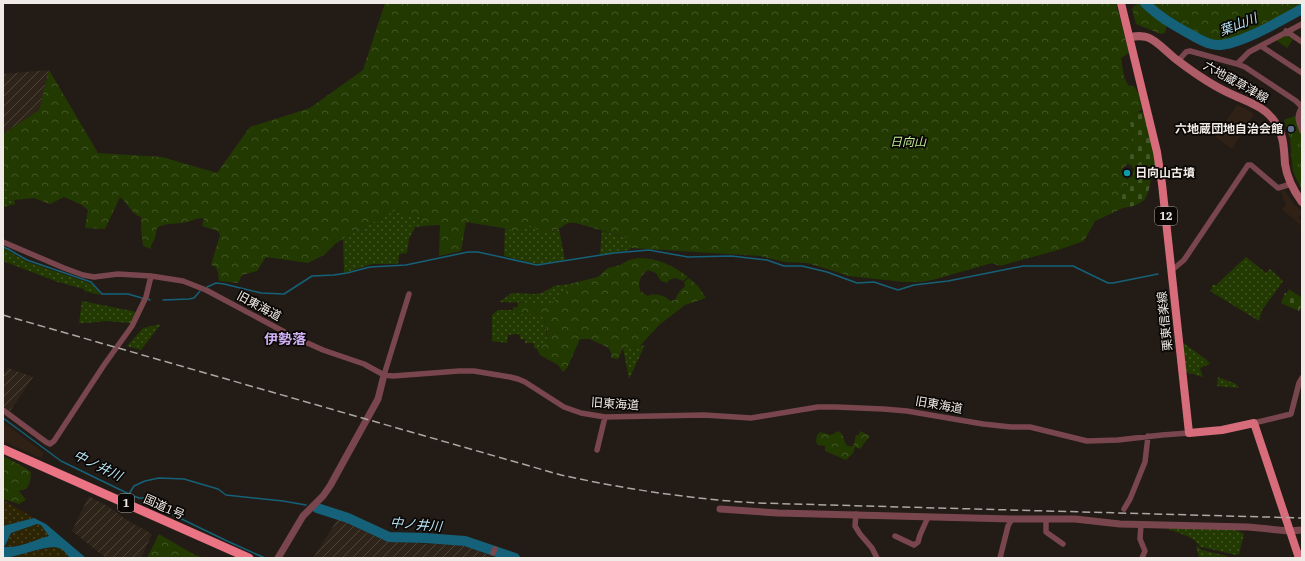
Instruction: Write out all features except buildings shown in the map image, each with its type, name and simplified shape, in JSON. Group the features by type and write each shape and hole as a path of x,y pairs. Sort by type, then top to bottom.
{"highway":[{"name":"国道1号","path":"3,448 249,558"}],"main road":[{"name":"栗東信楽線","path":"1121,3 1157,152 1162,184 1189,433"},
{"name":"六地蔵草津線","path":"1130,37 1139,36 1150,38 1200,77 1230,94 1250,102 1271,116 1278,126 1282,136 1288,179 1295,193 1302,202"},
{"path":"1189,433 1222,430 1254,423 1299,558"}],"street":[{"path":"1237,64 1249,52 1286,31 1302,24"},
{"path":"1286,31 1302,42"},
{"path":"1261,46 1302,73"},
{"path":"1178,60 1186,52 1190,51 1245,67 1296,101 1302,107 1298,113 1302,131"},
{"path":"1171,271 1184,260 1248,165 1251,165 1278,188 1291,184"},
{"name":"旧東海道","path":"3,242 83,275 94,277 118,274 151,276 183,281 206,290 292,336 323,350 364,364 384,375 393,376 435,372 474,371 510,377 526,382 564,407 586,414 605,417 704,415 751,418 818,407 883,409 907,411 983,424 1040,429 1087,441 1118,440 1189,433"},
{"path":"3,410 46,442 50,444 54,441 104,365 132,326 146,297 151,276"},
{"path":"278,558 303,516 323,496 330,486 378,399 409,294"},
{"path":"1254,423 1291,414 1299,383 1302,378"},
{"path":"597,450 605,417"},
{"path":"1124,509 1130,499 1145,462 1148,436"},
{"path":"720,509 778,513 1012,519 1075,519 1120,524 1248,527 1290,531 1302,530"},
{"path":"856,514 855,526 872,548 877,558"},
{"path":"895,536 914,545 918,542 928,517"},
{"path":"1000,558 1008,526 1012,519"},
{"path":"1046,519 1046,532 1063,544"},
{"path":"1141,524 1140,539 1145,551 1142,558"}],"shaded area":[{"path":"49,70 39,110 3,134 3,74"},
{"path":"1237,105 1254,114 1232,149 1215,137"},
{"path":"1280,190 1285,191 1293,203 1302,212 1302,215 1298,217 1302,223 1302,226 1282,210 1286,204"},
{"path":"8,368 33,377 10,411 3,406 3,375"},
{"path":"3,422 44,453 41,458 3,441"},
{"path":"89,496 109,507 128,521 152,534 141,558 106,558 72,531"},
{"path":"338,519 383,540 410,543 459,545 491,556 489,558 313,558"}],"green space":[{"name":"日向山","path":"385,3 1116,3 1129,53 1121,58 1124,77 1128,85 1135,87 1139,94 1142,109 1129,118 1134,147 1126,158 1128,164 1121,171 1123,177 1127,179 1130,184 1121,193 1123,208 1095,221 1084,241 1058,250 1000,266 992,263 922,282 903,282 849,276 807,263 785,262 760,256 631,248 628,238 576,223 567,223 555,231 544,232 538,230 532,225 521,231 513,231 466,222 461,251 439,256 440,225 424,226 420,214 407,217 397,209 363,228 351,231 324,255 308,263 266,257 257,271 242,275 238,283 219,281 216,267 211,265 220,235 218,231 202,226 204,218 160,226 157,228 151,249 143,246 141,217 135,214 120,197 105,229 85,228 88,210 82,205 64,197 50,204 34,198 14,200 6,189 3,189 3,134 39,110 49,70 98,153 162,157 217,173 250,127 310,108 363,70"},
{"path":"1139,3 1156,18 1167,25 1165,33 1161,34 1136,24 1132,9"},
{"path":"1152,3 1302,3 1302,5 1258,29 1234,39 1215,41 1177,23 1160,11"},
{"path":"1285,35 1293,39 1287,48 1276,40"},
{"path":"1138,112 1144,113 1156,162 1156,172 1152,171 1147,165 1143,166 1143,169 1151,179 1148,192 1141,203 1123,208 1121,193 1130,184 1127,179 1133,176 1134,169 1128,164 1126,158 1134,147 1129,118"},
{"path":"1295,116 1302,136 1302,188 1293,172 1290,138 1284,120"},
{"path":"3,189 6,189 14,200 15,204 3,207"},
{"path":"397,209 420,214 424,226 415,227 409,239 407,253 399,254 398,264 372,264 344,273 343,239 351,231 363,228"},
{"path":"532,225 552,232 559,229 565,260 538,264 504,256 505,228 513,231"},
{"path":"602,231 628,238 631,248 629,250 600,255"},
{"path":"3,248 28,262 92,284 101,295 58,282 3,261"},
{"path":"1246,257 1266,273 1270,269 1283,281 1262,310 1259,321 1210,291 1212,289 1212,285 1216,285"},
{"path":"638,258 652,259 664,263 677,269 688,277 683,281 675,278 669,280 668,283 661,281 656,273 648,270 641,277 639,284 640,291 648,296 659,295 670,301 675,300 679,292 685,286 684,282 689,278 698,286 706,298 685,305 659,325 639,347 623,348 618,359 611,358 609,348 590,339 580,339 567,368 563,372 558,365 540,355 537,349 547,341 547,331 544,318 542,315 513,313 513,307 518,307 518,303 536,303 544,306 564,296 569,284 598,277 608,268"},
{"path":"569,284 565,296 544,307 536,303 499,302 512,293 542,293 554,286"},
{"path":"1289,289 1302,298 1302,305 1299,311 1281,303 1285,293 1287,293"},
{"path":"82,301 137,312 131,323 105,321 79,323"},
{"path":"498,310 513,310 513,313 542,315 546,325 547,341 537,349 534,348 534,343 525,343 525,339 520,339 520,335 518,334 508,335 507,343 492,341 492,315"},
{"path":"161,324 141,350 127,346 143,328"},
{"path":"1182,342 1207,360 1210,364 1200,368 1203,377 1185,372"},
{"path":"645,345 629,379 623,348"},
{"path":"1218,377 1236,384 1239,388 1217,386"},
{"path":"838,431 842,434 846,445 852,447 856,435 859,435 860,431 870,436 860,449 855,447 853,453 846,460 825,451 825,446 818,445 816,441 817,435 820,432 831,435"},
{"path":"3,456 31,472 30,482 27,488 19,491 26,500 19,504 3,499"},
{"path":"1163,527 1234,529 1244,534 1239,554 1236,555 1201,547 1187,536"},
{"path":"159,534 193,554 204,558 147,558"},
{"path":"1196,545 1202,550 1227,556 1227,558 1199,558"}],"sand":[{"path":"3,500 34,518 3,526"},
{"path":"37,524 41,525 50,536 21,545 4,547 7,544 7,540 11,533"},
{"path":"52,547 61,548 70,558 9,558 16,555"}],"water":[{"path":"34,518 46,524 86,558 70,558 62,550 56,547 50,547 3,558 3,526","holes":["37,524 41,525 49,536 21,545 4,547 11,533"]}],"waterway":[{"name":"葉山川","path":"1145,3 1163,18 1182,30 1206,42 1218,45 1227,44 1249,37 1302,9"},
{"path":"3,247 27,260 91,282 102,294 128,294 142,298"},
{"path":"207,287 216,283 261,293 284,294 312,276 347,273 370,267 406,265 468,252 478,252 537,265 614,253 649,250 688,257 731,256 767,260 784,266 802,266 827,272 857,283 874,282 898,290 914,285 948,281 1023,266 1073,266 1108,283 1158,274"},
{"path":"163,300 194,298 200,291"},
{"name":"中ノ井川","path":"3,418 61,461 129,494 134,486 145,481 159,478 184,479 218,489 226,495 306,505"},
{"path":"129,494 139,498 145,498"},
{"path":"154,502 159,508 265,558"},
{"name":"中ノ井川","path":"317,508 348,518 389,537 465,541 515,558"}],"railway":[{"path":"3,315 561,475 633,489 707,499 757,503 1302,518"}],"place":[{"name":"六地蔵団地自治会館","path":"1291,129"},
{"name":"日向山古墳","path":"1127,173"}],"district":[{"name":"伊勢落","path":"285,339"}]}
